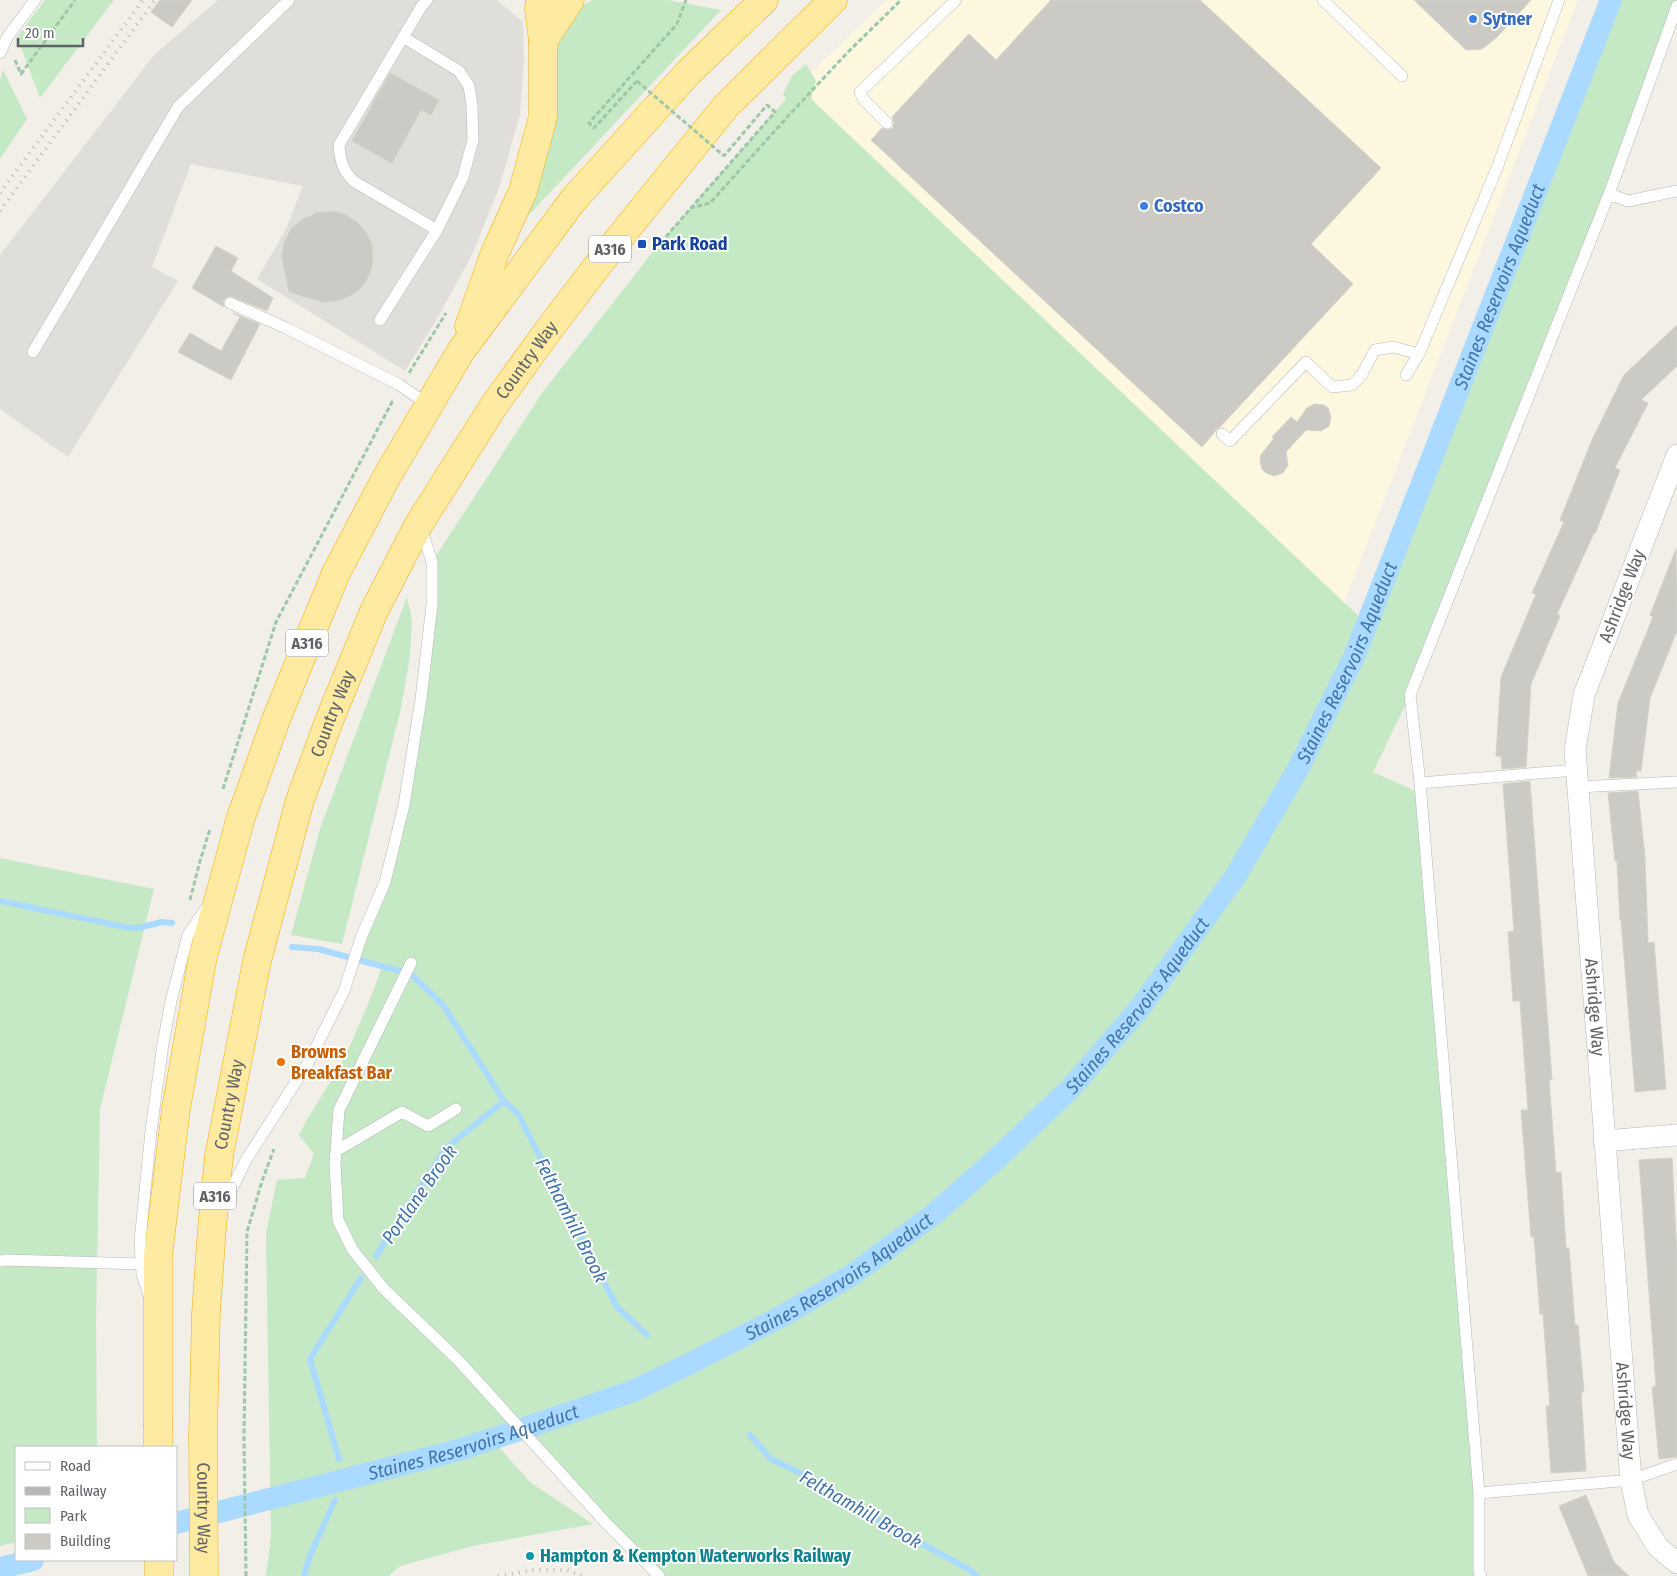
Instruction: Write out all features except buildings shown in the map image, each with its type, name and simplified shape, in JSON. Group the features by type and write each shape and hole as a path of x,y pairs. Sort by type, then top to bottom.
{"highway":[{"path":"543,42 570,0"},
{"name":"A316","path":"158,1435 158,1256 176,1109 203,956 241,817 277,717 336,573 386,478 461,351 574,199 690,72 764,0"},
{"name":"Country Way","path":"204,1576 203,1434 206,1313 219,1156 257,961 300,800 329,720 374,611 419,524 495,404 608,252 726,106 834,0"},
{"path":"461,351 495,253 523,191 543,117 543,42 536,3"},
{"path":"159,1561 159,1576"}],"street":[{"name":"Ashridge Way","path":"1677,455 1584,695 1575,750 1631,1480 1638,1515 1658,1547 1677,1563"},
{"path":"1604,1141 1677,1135"}],"lane":[{"path":"0,53 35,0"},
{"path":"32,352 178,107 290,0"},
{"path":"427,0 421,6 339,144 339,156 348,175 355,182 437,230"},
{"path":"887,123 863,99 860,92 956,0"},
{"path":"1323,0 1402,76"},
{"path":"1406,375 1419,354 1497,168 1560,0"},
{"path":"1481,1576 1479,1572 1479,1493 1420,783 1410,696 1609,194 1677,6"},
{"path":"380,320 437,230 463,178 473,140 472,105 469,86 459,71 403,36"},
{"path":"1609,194 1628,201 1677,191"},
{"path":"230,303 286,328 398,384 429,405"},
{"path":"1222,434 1230,441 1306,362 1332,387 1352,385 1361,376 1376,350 1393,347 1419,354"},
{"path":"212,1228 246,1160 308,1063 344,991 361,938 385,882 404,805 421,699 432,605 432,562 419,524"},
{"path":"1420,783 1577,778 1677,782"},
{"path":"158,1321 142,1274 140,1241 151,1130 163,1044 171,1001 188,935 221,886"},
{"path":"411,963 339,1110 335,1164 338,1220 352,1249 384,1288 458,1360 606,1523 659,1576"},
{"path":"336,1151 402,1112 428,1126 456,1109"},
{"path":"0,1261 142,1264"},
{"path":"1479,1493 1631,1480 1677,1464"}],"path":[{"path":"6,42 21,74 75,0"},
{"path":"656,248 775,112 767,105 724,156 637,81 594,128 589,123 677,24 686,0"},
{"path":"690,208 710,203 828,73 901,0"},
{"path":"246,1576 244,1484 247,1232 262,1181 276,1144 276,1114"}],"shaded area":[{"path":"218,0 497,0 523,22 524,60 520,114 500,185 473,253 437,319 405,371 257,279 285,231 303,186 191,164 152,267 178,281 68,457 0,409 0,255 154,55"},
{"path":"887,0 1578,0 1344,603 797,86"}],"green space":[{"path":"45,0 114,0 40,98 17,37"},
{"path":"593,0 667,0 721,10 527,217 552,112 558,40 578,7"},
{"path":"1611,0 1677,0 1677,6 1410,695 1373,772 1420,793 1481,1576 663,1576 512,1426 487,1434 531,1483 593,1524 473,1546 400,1566 389,1576 266,1576 271,1536 266,1234 277,1180 305,1178 314,1154 299,1135 347,1052 366,1010 382,967 354,959 404,805 432,562 542,393 656,248 786,99 783,94 792,76 806,64 816,81 811,99 1367,624"},
{"path":"3,70 27,119 0,159 0,80"},
{"path":"407,597 412,620 410,656 401,708 342,944 291,935 320,829"},
{"path":"0,858 154,889 100,1109 96,1321 97,1446 15,1446 15,1542 0,1546"}],"waterway":[{"name":"Staines Reservoirs Aqueduct","path":"178,1522 459,1450 633,1391 689,1364 786,1314 852,1275 934,1214 992,1163 1071,1088 1140,1008 1235,877 1298,769 1354,657 1611,0"},
{"name":"Felthamhill Brook","path":"0,901 125,927 138,928 162,922 172,923"},
{"name":"Felthamhill Brook","path":"292,947 318,949 411,974 443,1005 504,1101 518,1114 617,1307 647,1335"},
{"name":"Portlane Brook","path":"376,1256 446,1148 504,1101"},
{"name":"Portlane Brook","path":"339,1459 310,1359 361,1278"},
{"name":"Felthamhill Brook","path":"750,1435 771,1459 815,1480 855,1507 970,1570 977,1576"},
{"name":"Portlane Brook","path":"304,1576 309,1558 335,1500"},
{"name":"Staines Reservoirs Aqueduct","path":"0,1568 29,1561"}],"railway":[{"path":"0,193 143,0"},
{"path":"0,211 155,0"},
{"path":"498,1576 534,1570 567,1570 582,1576"}],"place":[{"name":"Sytner","path":"1473,19"},
{"name":"Costco","path":"1144,206"},
{"name":"Park Road","path":"642,244"},
{"name":"Browns Breakfast Bar","path":"281,1062"},
{"name":"Hampton & Kempton Waterworks Railway","path":"530,1556"}]}
